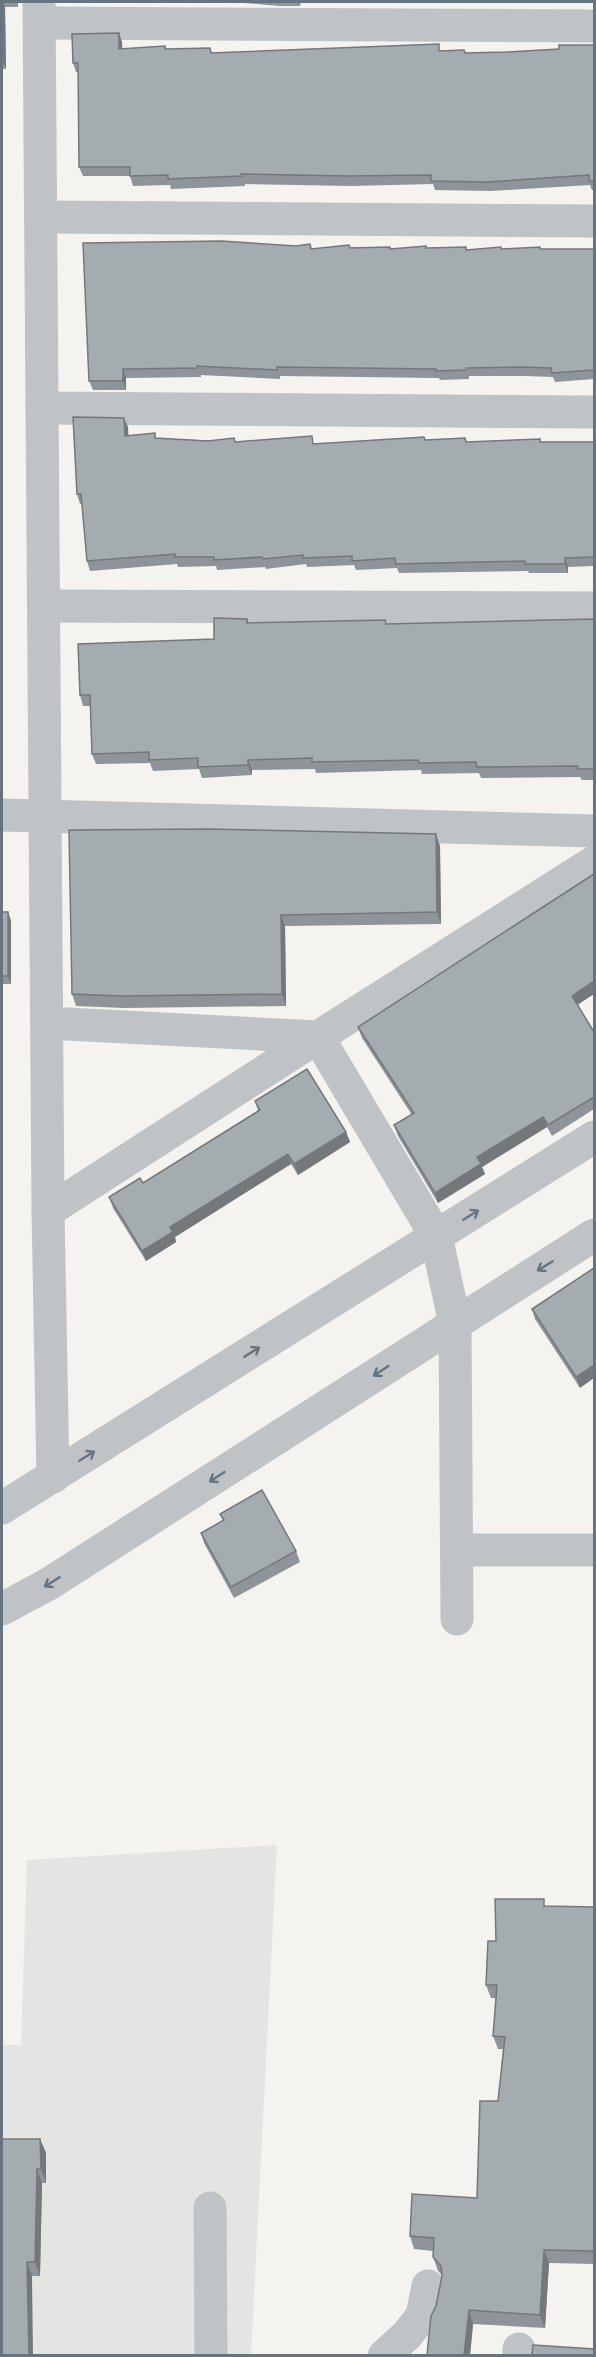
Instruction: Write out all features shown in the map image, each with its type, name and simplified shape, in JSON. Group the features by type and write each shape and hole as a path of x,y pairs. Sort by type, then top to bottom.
{"street":[{"path":"53,1477 48,1210 39,12 594,26"},
{"path":"41,217 594,220"},
{"path":"42,408 594,412"},
{"path":"44,606 594,608"},
{"path":"2,815 594,831"},
{"path":"48,1210 594,862"},
{"path":"47,1023 318,1037"},
{"path":"318,1037 436,1236 455,1324 458,1619"},
{"path":"2,1508 594,1137"},
{"path":"2,1609 47,1585 594,1235"},
{"path":"458,1550 594,1550"},
{"path":"210,2208 211,2355"},
{"path":"384,2355 407,2335 422,2316 428,2286"}],"shaded area":[{"path":"277,1845 251,2355 2,2355 2,2045 21,2045 27,1860"}],"building":[{"path":"2,2 3,61 2,61"},
{"path":"119,33 119,49 165,46 165,49 210,48 211,53 439,44 439,51 464,50 465,53 559,49 559,45 594,45 594,181 589,181 589,175 487,182 431,181 431,175 241,174 242,176 168,179 168,175 130,176 130,167 79,167 78,63 73,63 72,34"},
{"path":"221,241 296,246 310,244 311,249 349,245 350,248 390,247 390,249 426,246 426,248 466,247 466,250 501,247 501,249 540,247 540,249 594,249 594,370 552,373 551,368 521,367 436,371 436,369 277,367 277,370 197,366 197,368 123,369 123,381 89,381 83,243"},
{"path":"73,417 124,418 125,436 155,433 155,438 208,441 234,438 235,442 312,436 313,444 424,437 425,440 465,438 466,442 540,439 540,442 594,442 594,557 565,558 565,564 525,564 525,561 396,564 395,558 352,561 352,556 303,558 303,555 214,560 214,557 175,557 175,554 87,561 81,494 77,494"},
{"path":"214,618 247,619 247,623 385,620 386,624 594,619 594,769 578,769 578,766 477,767 476,762 419,763 418,760 312,762 312,758 248,760 248,765 198,767 198,758 149,760 149,752 92,754 90,695 80,695 78,644 214,639"},
{"path":"207,829 436,834 437,912 281,915 282,994 121,996 72,994 69,830"},
{"path":"594,874 594,981 572,996 594,1032 594,1097 548,1125 543,1117 477,1157 481,1164 435,1193 394,1125 414,1113 358,1027"},
{"path":"2,912 8,912 8,976 2,976"},
{"path":"307,1069 346,1132 294,1164 288,1154 170,1227 173,1232 142,1251 109,1197 140,1178 143,1183 260,1110 255,1101"},
{"path":"594,1268 594,1365 576,1377 532,1309"},
{"path":"262,1490 296,1551 231,1587 201,1533 224,1520 220,1514"},
{"path":"495,1899 544,1899 544,1906 594,1907 594,2251 544,2250 540,2315 469,2310 464,2355 427,2355 431,2316 436,2306 442,2276 441,2266 433,2257 434,2238 410,2236 412,2194 477,2198 480,2101 498,2101 505,2037 493,2036 497,1985 486,1985 488,1941 496,1941"},
{"path":"2,2139 40,2139 41,2169 37,2169 35,2262 27,2262 29,2355 2,2355"},
{"path":"533,2345 594,2349 594,2355 532,2355"}]}
